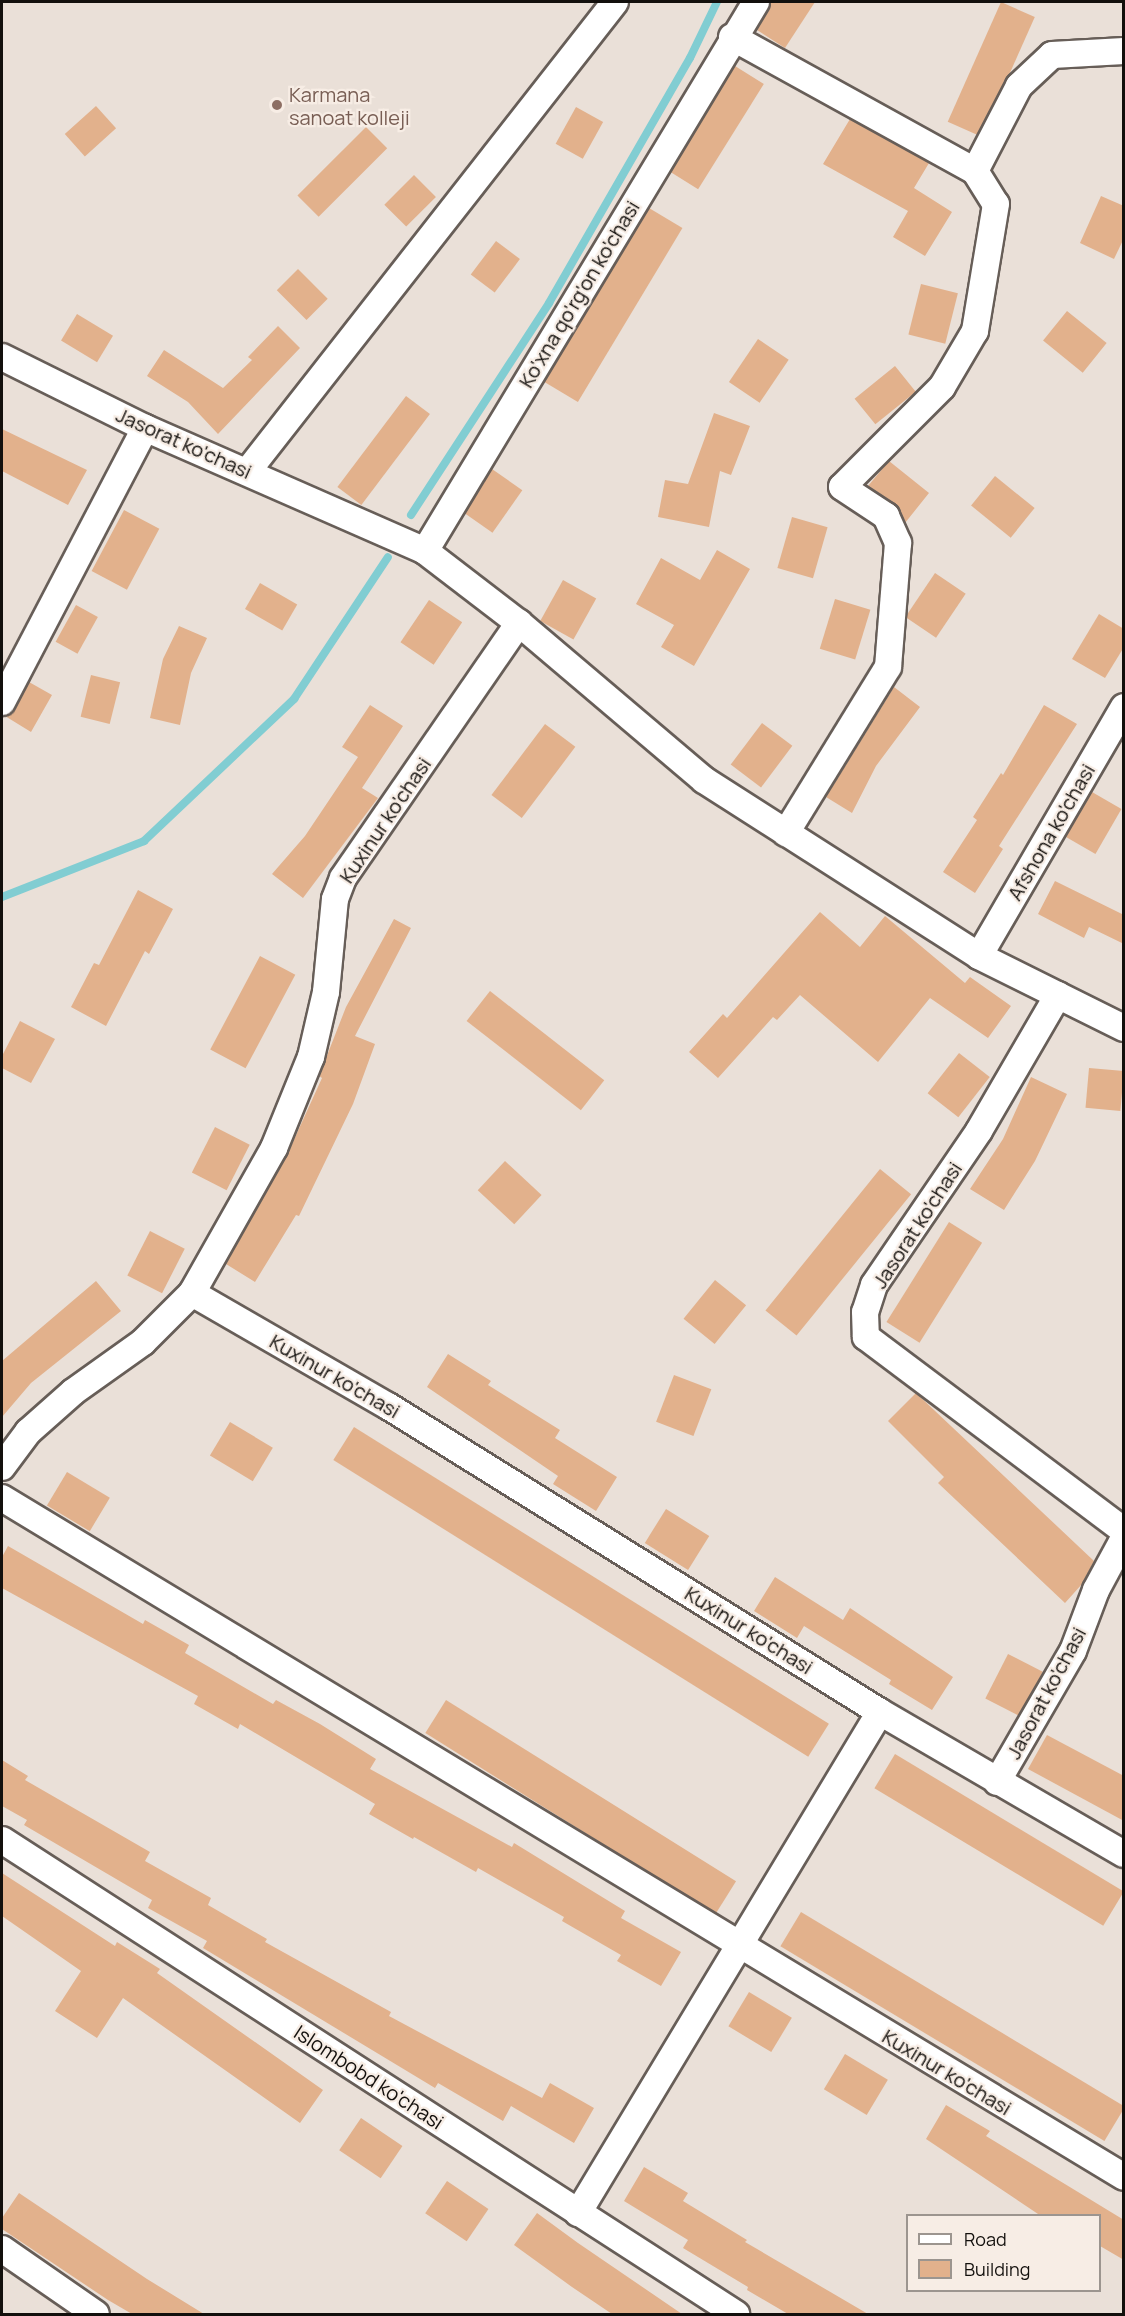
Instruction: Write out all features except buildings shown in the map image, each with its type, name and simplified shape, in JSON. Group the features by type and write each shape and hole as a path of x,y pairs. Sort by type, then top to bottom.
{"street":[{"path":"247,472 615,2"},
{"name":"Ko'xna qo'rg'on ko'chasi","path":"425,551 732,37 756,2"},
{"path":"732,37 975,171 996,204 975,331 942,387 842,487 886,516 898,543 888,667 786,833"},
{"path":"975,171 1019,86 1052,55 1124,51"},
{"name":"Jasorat ko'chasi","path":"2,357 145,428 425,551 519,623 704,780 979,956 1124,1028"},
{"path":"2,702 145,428"},
{"name":"Kuxinur ko'chasi","path":"519,623 343,878 335,899 326,992 311,1057 274,1148 192,1293 388,1406 880,1712 1124,1854"},
{"name":"Afshona ko'chasi","path":"979,956 1124,707"},
{"name":"Jasorat ko'chasi","path":"1058,995 979,1131 874,1285 865,1312 866,1337 1124,1531"},
{"path":"2,1467 28,1432 73,1392 143,1342 192,1293"},
{"name":"Kuxinur ko'chasi","path":"2,1498 738,1947 1124,2177"},
{"name":"Jasorat ko'chasi","path":"997,1782 1073,1652 1096,1590 1124,1538"},
{"path":"578,2213 880,1712"},
{"name":"Islombobd ko'chasi","path":"2,1840 736,2314"},
{"path":"2,2249 96,2314"}],"waterway":[{"path":"411,515 549,303 690,58 717,2"},
{"path":"2,897 144,841 294,699 388,557"}],"place":[{"name":"Karmana sanoat kolleji","path":"277,105"}]}
